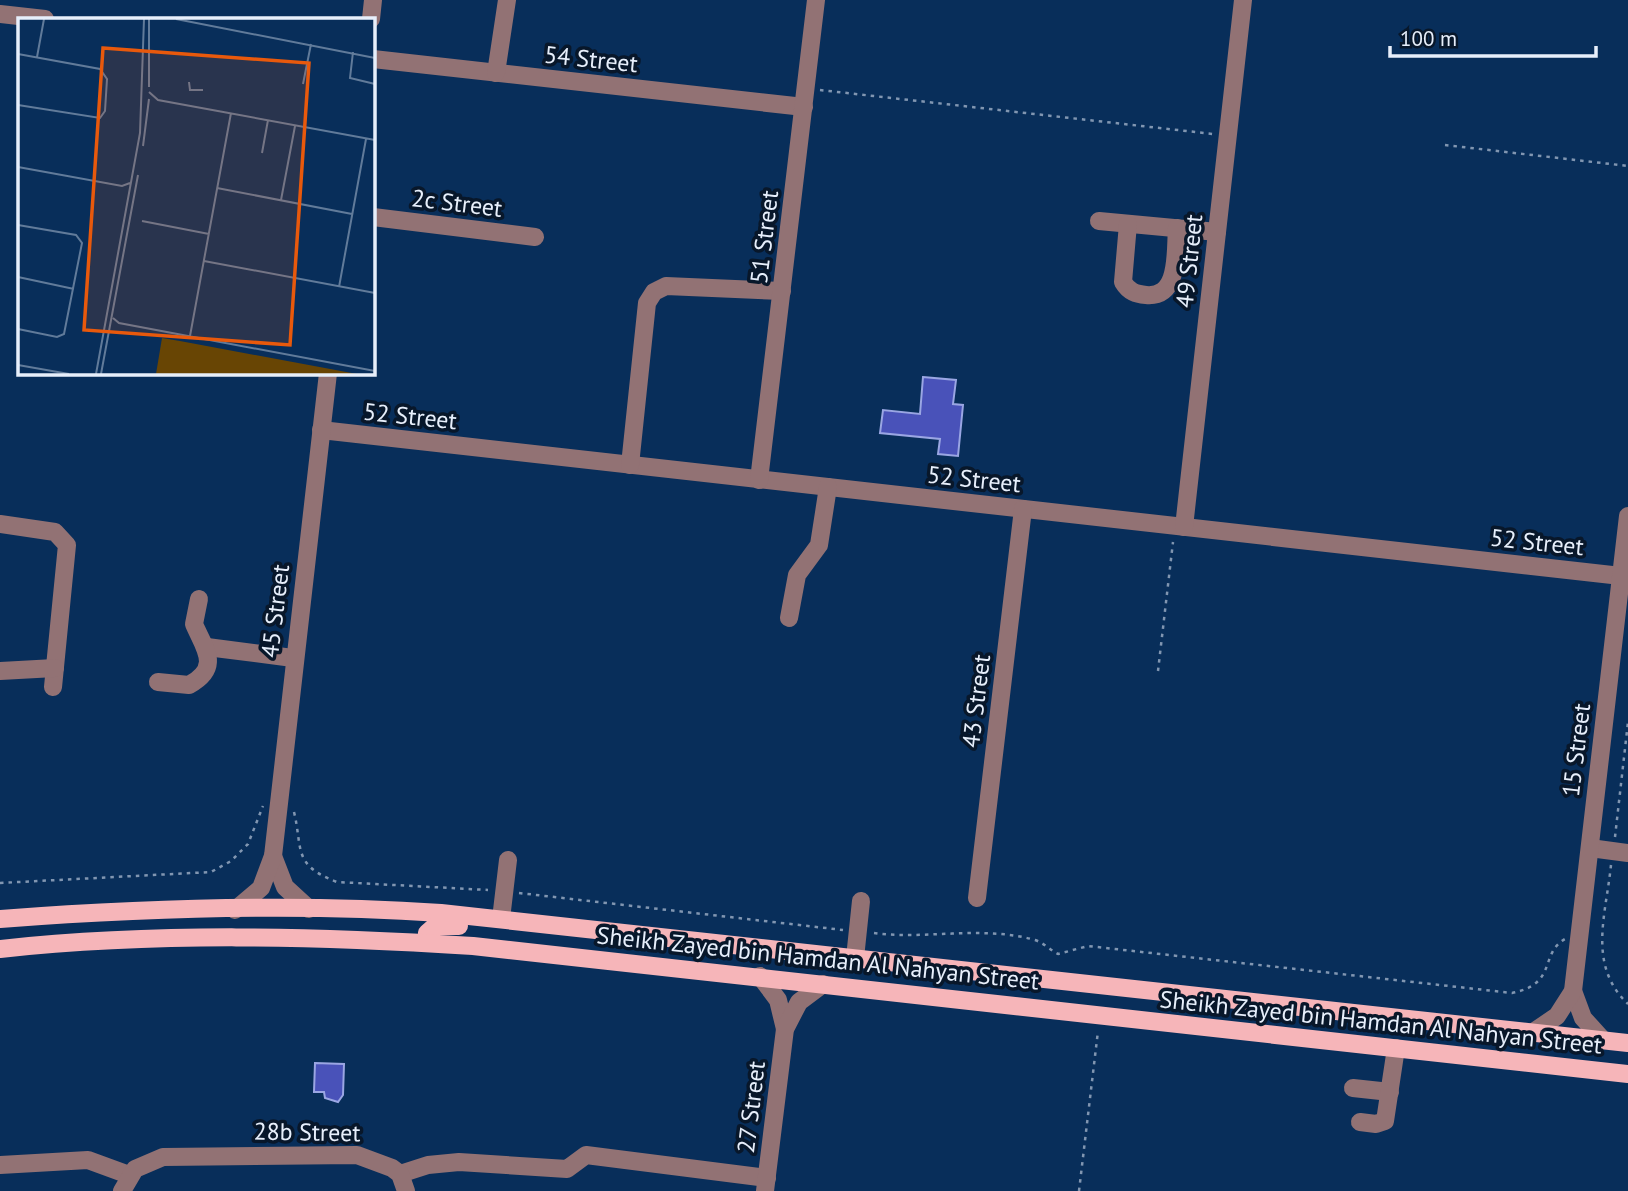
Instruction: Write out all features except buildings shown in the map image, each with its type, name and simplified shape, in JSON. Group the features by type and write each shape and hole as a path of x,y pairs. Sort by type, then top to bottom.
{"main road":[{"name":"Sheikh Zayed bin Hamdan Al Nahyan Street","path":"0,919 147,910 397,910 502,919 1628,1043"},
{"path":"295,936 336,930 390,929 398,919 397,910"},
{"path":"426,943 427,933 439,925 500,929 536,924"},
{"name":"Sheikh Zayed bin Hamdan Al Nahyan Street","path":"0,949 154,938 295,936 426,943 760,976 1628,1074"}],"street":[{"path":"371,18 373,0"},
{"path":"496,73 507,0"},
{"name":"51 Street","path":"759,480 816,0"},
{"name":"49 Street","path":"1179,527 1217,232 1243,0"},
{"path":"0,13 38,18"},
{"name":"54 Street","path":"374,59 804,107"},
{"name":"2c Street","path":"374,217 535,237"},
{"path":"1099,222 1217,232"},
{"path":"1128,224 1123,282 1129,291 1150,295 1162,293 1170,285 1178,228"},
{"path":"630,465 647,303 654,292 666,286 782,291"},
{"name":"45 Street","path":"235,910 261,888 273,856 293,658 328,374"},
{"name":"52 Street","path":"321,430 1621,576"},
{"path":"789,618 797,575 819,545 828,487"},
{"name":"43 Street","path":"977,898 1023,509"},
{"name":"15 Street","path":"1532,1033 1557,1016 1573,991 1628,516"},
{"path":"0,524 55,532 67,545 52,687"},
{"path":"159,682 179,687 197,681 207,666 206,647 194,624 199,599"},
{"path":"206,647 293,658"},
{"path":"0,671 55,668"},
{"path":"1590,848 1620,852"},
{"name":"45 Street","path":"273,856 285,887 309,909"},
{"path":"502,919 508,860"},
{"path":"855,958 861,901"},
{"name":"27 Street","path":"760,976 778,1000 785,1029"},
{"name":"27 Street","path":"766,1184 785,1029 799,1002 823,984"},
{"path":"1573,991 1583,1018 1603,1040"},
{"path":"1360,1122 1376,1124 1385,1121 1396,1048"},
{"path":"1353,1088 1390,1092"},
{"name":"28b Street","path":"126,1183 151,1160 175,1155 357,1155 383,1163 403,1183 428,1165 458,1162 567,1168 586,1155 766,1184"},
{"path":"0,1165 81,1159 126,1183"}],"path":[{"path":"806,88 1226,136"},
{"path":"1445,145 1628,166"},
{"path":"1158,671 1179,527"},
{"path":"1628,722 1620,852 1602,942 1606,977 1628,1004"},
{"path":"0,883 211,872 231,862 248,844 264,805 279,804 293,810 297,844 303,857 323,877 337,882 505,891 912,937 967,932 1033,939 1058,954 1088,946 1512,993 1534,986 1542,978 1559,942 1569,937 1602,942"},
{"path":"1079,1191 1100,1015"}]}
